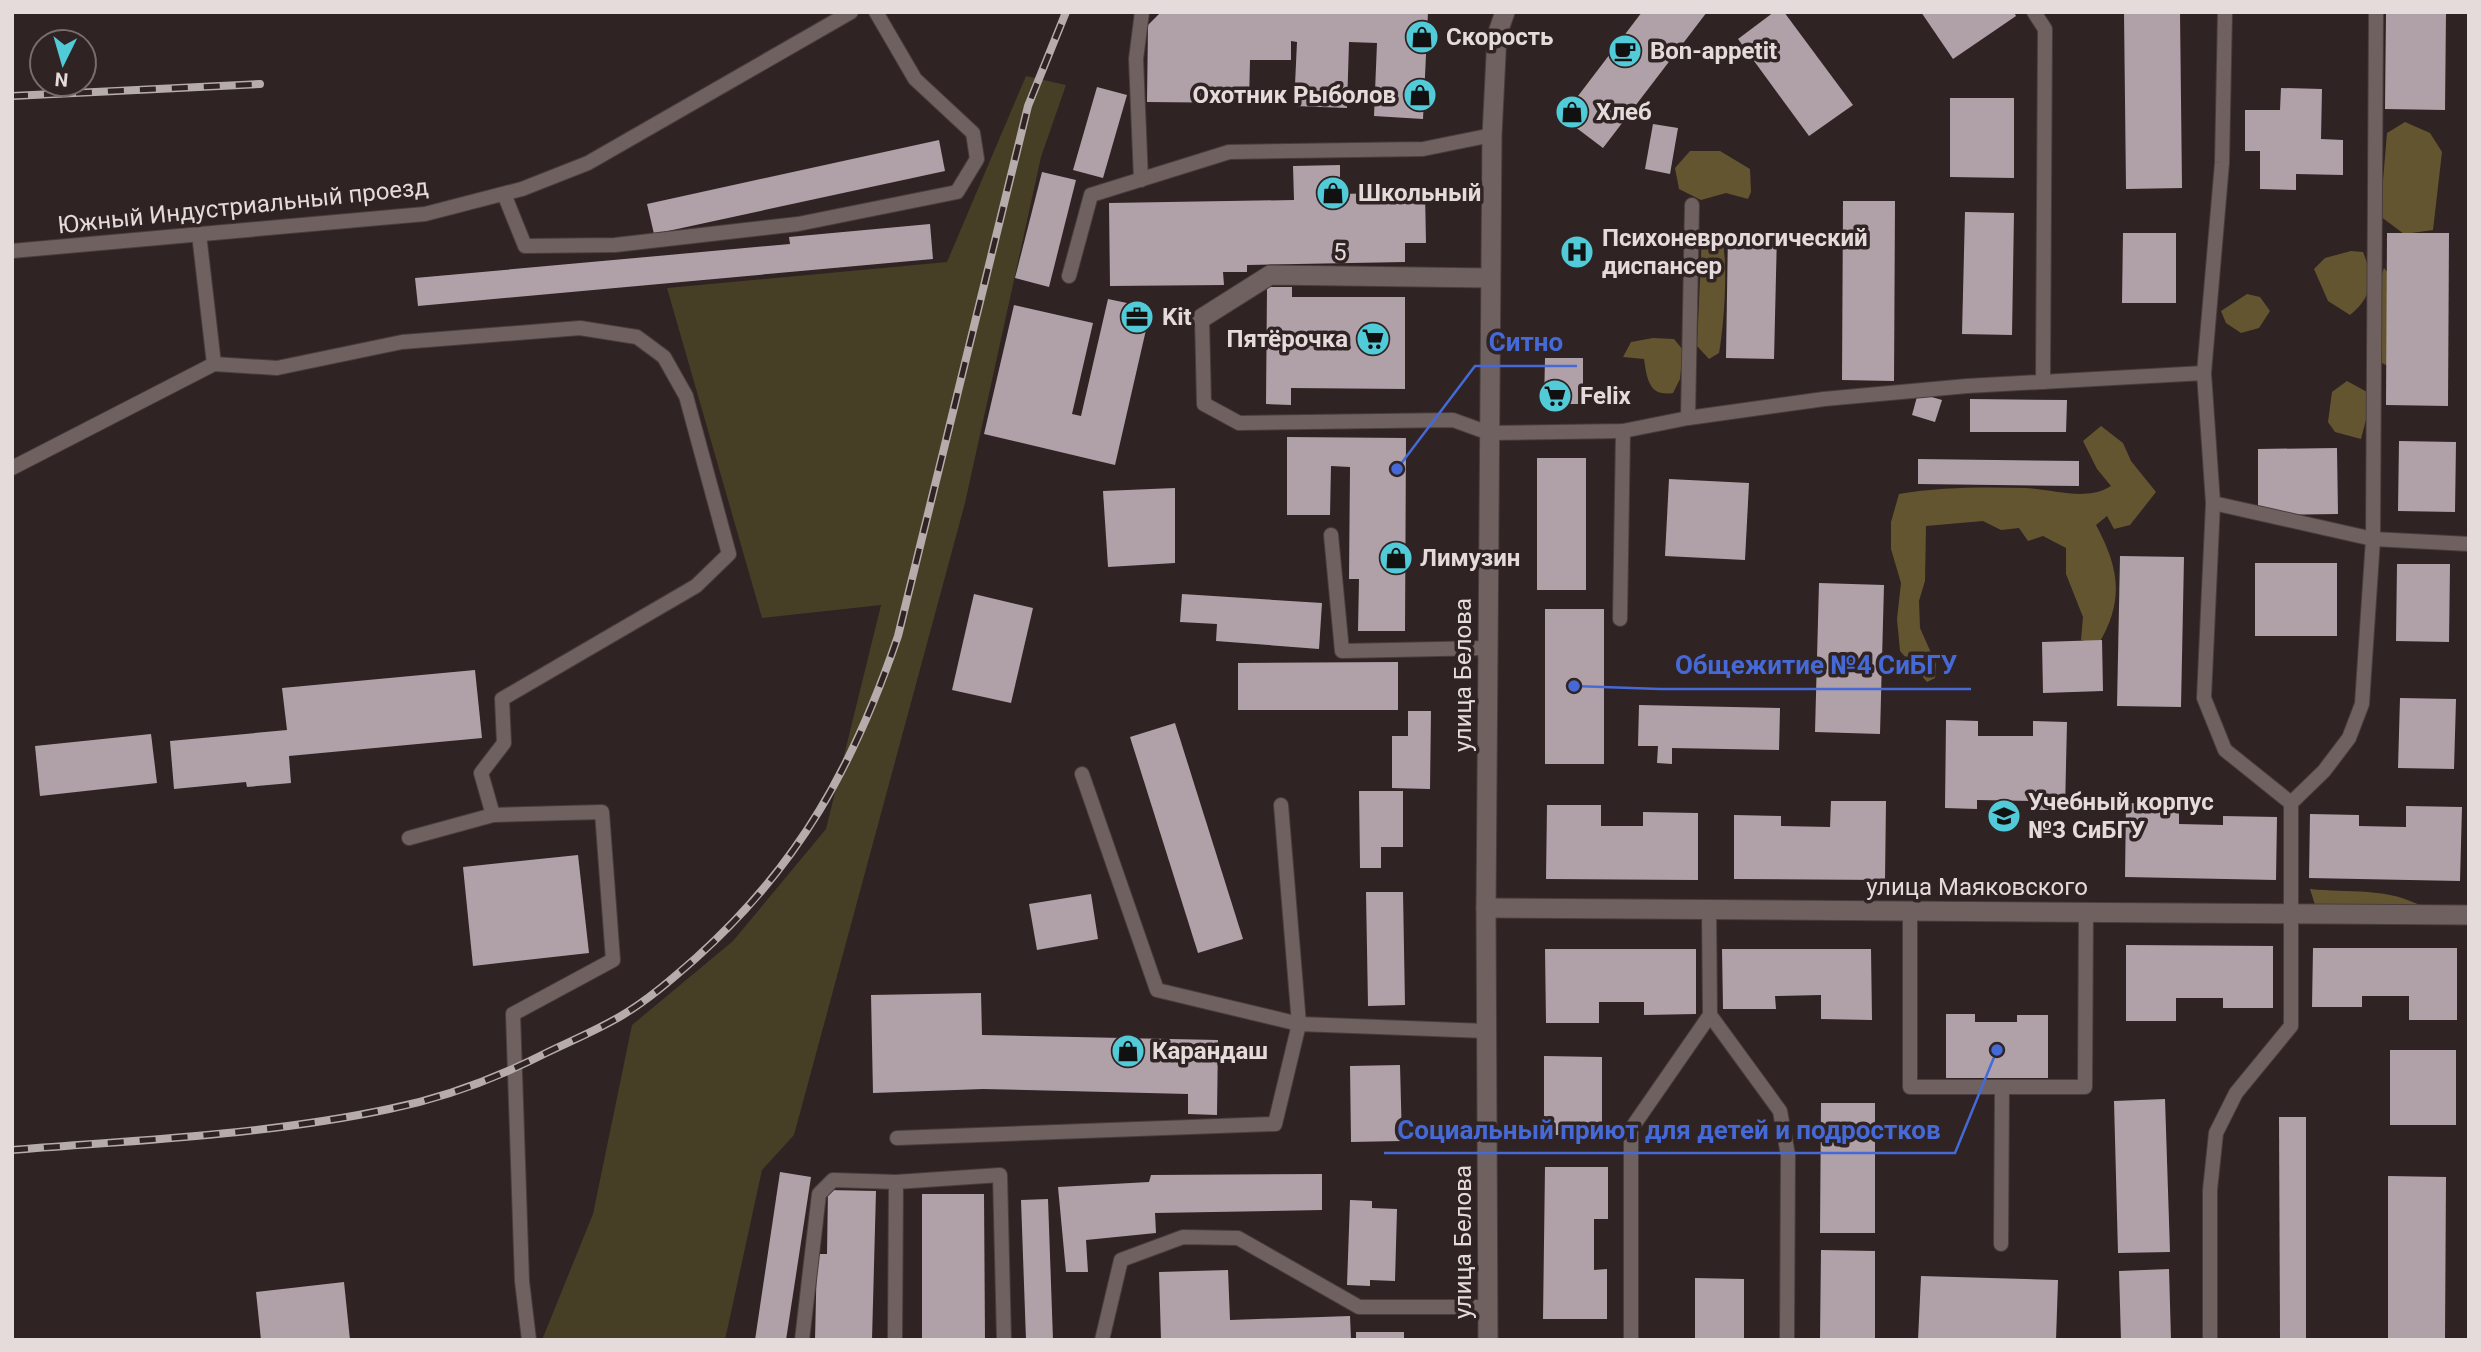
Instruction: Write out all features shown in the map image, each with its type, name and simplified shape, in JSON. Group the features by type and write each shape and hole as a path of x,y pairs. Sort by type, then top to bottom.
{"main road":[{"name":"улица Белова","path":"1488,1340 1486,908 1490,278 1492,135 1497,35 1505,12"},
{"name":"5","path":"1202,317 1270,275 1490,278"},
{"name":"улица Маяковского","path":"1486,908 2469,915"}],"lane":[{"name":"Южный Индустриальный проезд","path":"12,251 425,214 504,194 588,163 851,12"},
{"path":"504,194 525,246 615,245 798,224 957,192 977,159 972,132 915,79 876,12"},
{"path":"1141,180 1136,59 1142,12"},
{"path":"2034,12 2045,29 2043,382"},
{"path":"2225,12 2222,163 2204,373 2213,503 2204,698 2225,750 2291,803"},
{"path":"2210,1340 2210,1190 2216,1133 2236,1093 2291,1026 2291,803 2324,771 2349,738 2362,704 2373,539 2376,12"},
{"path":"1069,276 1091,195 1229,152 1423,149 1492,135"},
{"path":"1688,418 1692,205"},
{"path":"199,234 214,364"},
{"path":"1202,317 1204,404 1239,423 1453,421 1489,433 1623,431 1688,418 1824,400 2043,382 2204,373"},
{"path":"12,468 214,364 277,368 402,342 580,328 637,337 664,357 686,396 729,554 696,586 502,699 504,743 481,773 492,815"},
{"path":"1620,619 1623,431"},
{"path":"2213,503 2373,539 2469,544"},
{"path":"1331,535 1342,651 1488,648"},
{"path":"1082,774 1157,990 1299,1024 1486,1031"},
{"path":"897,1138 1275,1125 1299,1024 1281,805"},
{"path":"409,838 492,815 602,812 614,960 513,1014 522,1281 529,1340"},
{"path":"1631,1340 1631,1129 1710,1015 1709,909"},
{"path":"1910,911 1910,1087 2085,1087 2086,912"},
{"path":"1710,1015 1780,1111 1788,1155 1787,1340"},
{"path":"2001,1244 2002,1087"},
{"path":"802,1340 819,1194 833,1180 896,1182 1000,1175 1004,1340"},
{"path":"895,1340 896,1182"},
{"path":"1102,1340 1121,1260 1183,1237 1238,1238 1359,1307 1488,1307"}],"shaded area":[{"path":"1026,76 1066,85 1041,157 965,503 794,1135 762,1170 725,1340 542,1340 593,1214 632,1025 733,941 826,829 881,605 762,618 667,288 947,262"},
{"path":"2405,122 2430,133 2442,152 2433,230 2404,234 2380,216 2387,133"},
{"path":"1690,151 1720,151 1750,169 1751,192 1748,199 1726,193 1701,200 1679,189 1675,168"},
{"path":"1702,235 1721,235 1725,260 1724,310 1719,353 1709,359 1697,346"},
{"path":"2351,251 2363,252 2370,279 2367,294 2350,315 2328,301 2314,269 2325,258"},
{"path":"2384,268 2392,278 2388,366 2376,360 2375,294"},
{"path":"2247,294 2260,297 2270,311 2259,328 2241,333 2226,323 2221,311"},
{"path":"1653,338 1674,339 1683,350 1680,379 1673,393 1665,394 1654,389 1648,380 1644,359 1623,357 1631,342"},
{"path":"2347,381 2367,392 2368,412 2361,439 2335,432 2328,422 2332,392"},
{"path":"2101,426 2123,443 2131,461 2156,492 2130,525 2114,529 2107,516 2096,525 2110,556 2116,584 2112,613 2098,645 2081,640 2083,617 2066,574 2066,548 2043,536 2028,541 2019,528 2001,530 1983,521 1926,526 1925,581 1919,601 1920,628 1936,664 1935,678 1927,682 1900,651 1897,619 1901,583 1891,549 1891,522 1899,494 1977,488 2025,488 2080,494 2101,491 2111,486 2097,469 2083,441"},
{"path":"2310,889 2396,896 2423,907 2316,908"}],"building":[{"path":"1161,12 1428,12 1423,119 1374,116 1377,43 1349,42 1347,108 1294,106 1297,42 1291,41 1291,60 1250,60 1249,103 1147,102 1148,25"},
{"path":"1642,12 1707,12 1603,148 1562,117"},
{"path":"1774,12 1784,12 1853,105 1809,136 1738,39"},
{"path":"1921,12 2014,12 2016,16 1953,59"},
{"path":"2124,12 2180,12 2182,188 2126,189"},
{"path":"2386,12 2446,12 2445,110 2385,109"},
{"path":"1097,87 1127,95 1103,178 1073,170"},
{"path":"2281,88 2322,89 2321,139 2343,140 2343,175 2296,174 2296,190 2260,189 2260,151 2245,151 2245,110 2280,110"},
{"path":"1950,98 2014,98 2014,178 1950,177"},
{"path":"1653,124 1678,128 1670,174 1645,169"},
{"path":"939,140 945,171 654,234 647,204"},
{"path":"1340,165 1340,194 1425,192 1426,243 1405,243 1405,262 1247,265 1247,272 1223,272 1224,285 1110,286 1109,203 1294,200 1293,166"},
{"path":"1042,172 1076,180 1049,287 1015,278"},
{"path":"1843,201 1895,201 1894,381 1842,380"},
{"path":"1965,212 2014,213 2012,335 1962,334"},
{"path":"930,224 933,259 418,306 415,278 790,244 789,237"},
{"path":"1728,232 1777,233 1774,359 1726,358"},
{"path":"2123,233 2176,233 2176,303 2122,303"},
{"path":"2387,233 2449,233 2448,406 2386,405"},
{"path":"1267,287 1292,287 1292,297 1405,297 1405,389 1291,388 1291,405 1266,404"},
{"path":"1108,299 1151,308 1115,465 984,434 1014,305 1093,323 1072,414 1081,416"},
{"path":"1545,358 1583,358 1583,404 1544,404"},
{"path":"1918,393 1942,400 1935,422 1912,415"},
{"path":"1970,399 2067,400 2066,432 1970,432"},
{"path":"1287,437 1406,438 1405,631 1358,631 1359,579 1349,579 1350,467 1331,466 1330,515 1287,515"},
{"path":"2399,441 2456,442 2455,512 2398,511"},
{"path":"2337,448 2338,514 2258,515 2258,449"},
{"path":"1537,458 1586,458 1586,590 1537,590"},
{"path":"1918,459 2079,461 2079,486 1918,484"},
{"path":"1669,479 1749,483 1745,560 1665,556"},
{"path":"1175,488 1175,563 1108,567 1103,491"},
{"path":"2120,556 2184,557 2181,707 2117,706"},
{"path":"2255,563 2337,563 2337,636 2255,636"},
{"path":"2397,564 2450,564 2449,642 2396,641"},
{"path":"1819,583 1884,585 1880,734 1815,732"},
{"path":"974,594 1033,608 1011,703 952,690"},
{"path":"1182,594 1322,603 1319,649 1216,641 1217,624 1180,622"},
{"path":"1545,609 1604,609 1604,764 1545,764"},
{"path":"2102,640 2103,691 2043,693 2042,642"},
{"path":"1398,662 1398,710 1238,710 1238,663"},
{"path":"475,670 482,738 289,756 291,783 247,787 246,782 174,789 170,741 287,730 282,688"},
{"path":"2400,698 2456,699 2454,769 2398,768"},
{"path":"1639,705 1780,708 1779,750 1672,748 1672,764 1657,763 1658,746 1638,746"},
{"path":"1408,711 1431,711 1430,789 1392,788 1392,736 1408,736"},
{"path":"1946,720 1978,721 1978,736 2033,736 2033,721 2067,722 2065,810 2033,810 2033,801 1977,800 1977,809 1945,808"},
{"path":"1175,723 1243,939 1198,953 1130,737"},
{"path":"151,734 157,783 40,796 35,746"},
{"path":"1359,791 1403,791 1403,847 1381,847 1381,868 1360,868"},
{"path":"1831,801 1886,801 1885,880 1734,879 1734,815 1781,816 1781,826 1830,827"},
{"path":"2126,803 2179,804 2179,824 2223,825 2223,816 2277,817 2276,880 2125,877"},
{"path":"1547,805 1601,805 1601,826 1643,826 1643,812 1698,813 1698,880 1546,879"},
{"path":"2406,806 2462,807 2460,881 2309,878 2310,814 2359,815 2359,826 2406,827"},
{"path":"578,855 589,953 473,966 463,867"},
{"path":"1366,892 1403,892 1405,1005 1368,1006"},
{"path":"1091,894 1098,939 1037,950 1029,904"},
{"path":"2126,945 2273,946 2273,1008 2223,1008 2223,998 2176,998 2176,1021 2126,1021"},
{"path":"2313,948 2457,948 2457,1020 2409,1020 2409,996 2362,996 2362,1007 2312,1007"},
{"path":"1545,949 1696,949 1696,1014 1644,1015 1644,1002 1599,1002 1599,1023 1546,1023"},
{"path":"1722,949 1871,949 1872,1020 1821,1019 1821,995 1775,996 1776,1009 1723,1009"},
{"path":"981,993 982,1035 1218,1040 1217,1115 1188,1114 1188,1094 983,1089 873,1093 871,995"},
{"path":"1946,1014 1975,1014 1975,1022 2017,1022 2017,1015 2048,1015 2048,1078 1946,1078"},
{"path":"2390,1050 2456,1050 2456,1125 2390,1125"},
{"path":"1544,1056 1602,1057 1602,1135 1544,1135"},
{"path":"1400,1065 1402,1141 1351,1142 1350,1066"},
{"path":"2165,1099 2170,1252 2118,1253 2114,1101"},
{"path":"1821,1103 1875,1103 1875,1233 1820,1233"},
{"path":"2279,1117 2306,1117 2306,1338 2280,1338"},
{"path":"1545,1167 1608,1167 1608,1219 1594,1219 1594,1270 1607,1269 1607,1319 1543,1319"},
{"path":"780,1172 811,1177 786,1340 755,1340"},
{"path":"1322,1174 1322,1210 1155,1213 1156,1233 1086,1240 1088,1272 1066,1272 1058,1187 1149,1182 1151,1175"},
{"path":"2388,1176 2446,1177 2445,1340 2388,1340"},
{"path":"828,1190 876,1191 872,1340 815,1340 817,1254 827,1254"},
{"path":"922,1194 984,1194 985,1340 922,1340"},
{"path":"1048,1199 1053,1340 1026,1340 1021,1200"},
{"path":"1350,1200 1372,1201 1372,1208 1397,1209 1395,1281 1370,1280 1370,1286 1347,1285"},
{"path":"1821,1250 1875,1251 1875,1340 1820,1340"},
{"path":"2169,1269 2171,1340 2121,1340 2119,1271"},
{"path":"1228,1270 1230,1320 1350,1316 1351,1340 1161,1340 1159,1272"},
{"path":"1921,1276 2058,1280 2056,1340 1918,1340"},
{"path":"1695,1278 1744,1279 1744,1340 1695,1340"},
{"path":"344,1282 350,1340 261,1340 256,1292"},
{"path":"1356,1332 1404,1332 1404,1340 1356,1340"}],"railway":[{"path":"12,1150 296,1125 389,1109 450,1093 509,1071 621,1016 669,981 732,923 794,850 819,811 842,770 881,683 898,636 1028,106 1066,12"},
{"path":"12,96 260,84"}],"place":[{"name":"Скорость","path":"1422,37"},
{"name":"Bon-appetit","path":"1625,51"},
{"name":"Охотник Рыболов","path":"1420,95"},
{"name":"Хлеб","path":"1572,112"},
{"name":"Школьный","path":"1333,193"},
{"name":"Психоневрологический диспансер","path":"1577,252"},
{"name":"Kit","path":"1137,317"},
{"name":"Пятёрочка","path":"1373,339"},
{"name":"Felix","path":"1555,396"},
{"name":"Ситно","path":"1397,469"},
{"name":"Лимузин","path":"1396,558"},
{"name":"Общежитие №4 СиБГУ","path":"1574,686"},
{"name":"Учебный корпус №3 СиБГУ","path":"2004,816"},
{"name":"Социальный приют для детей и подростков","path":"1997,1050"},
{"name":"Карандаш","path":"1128,1051"}]}
